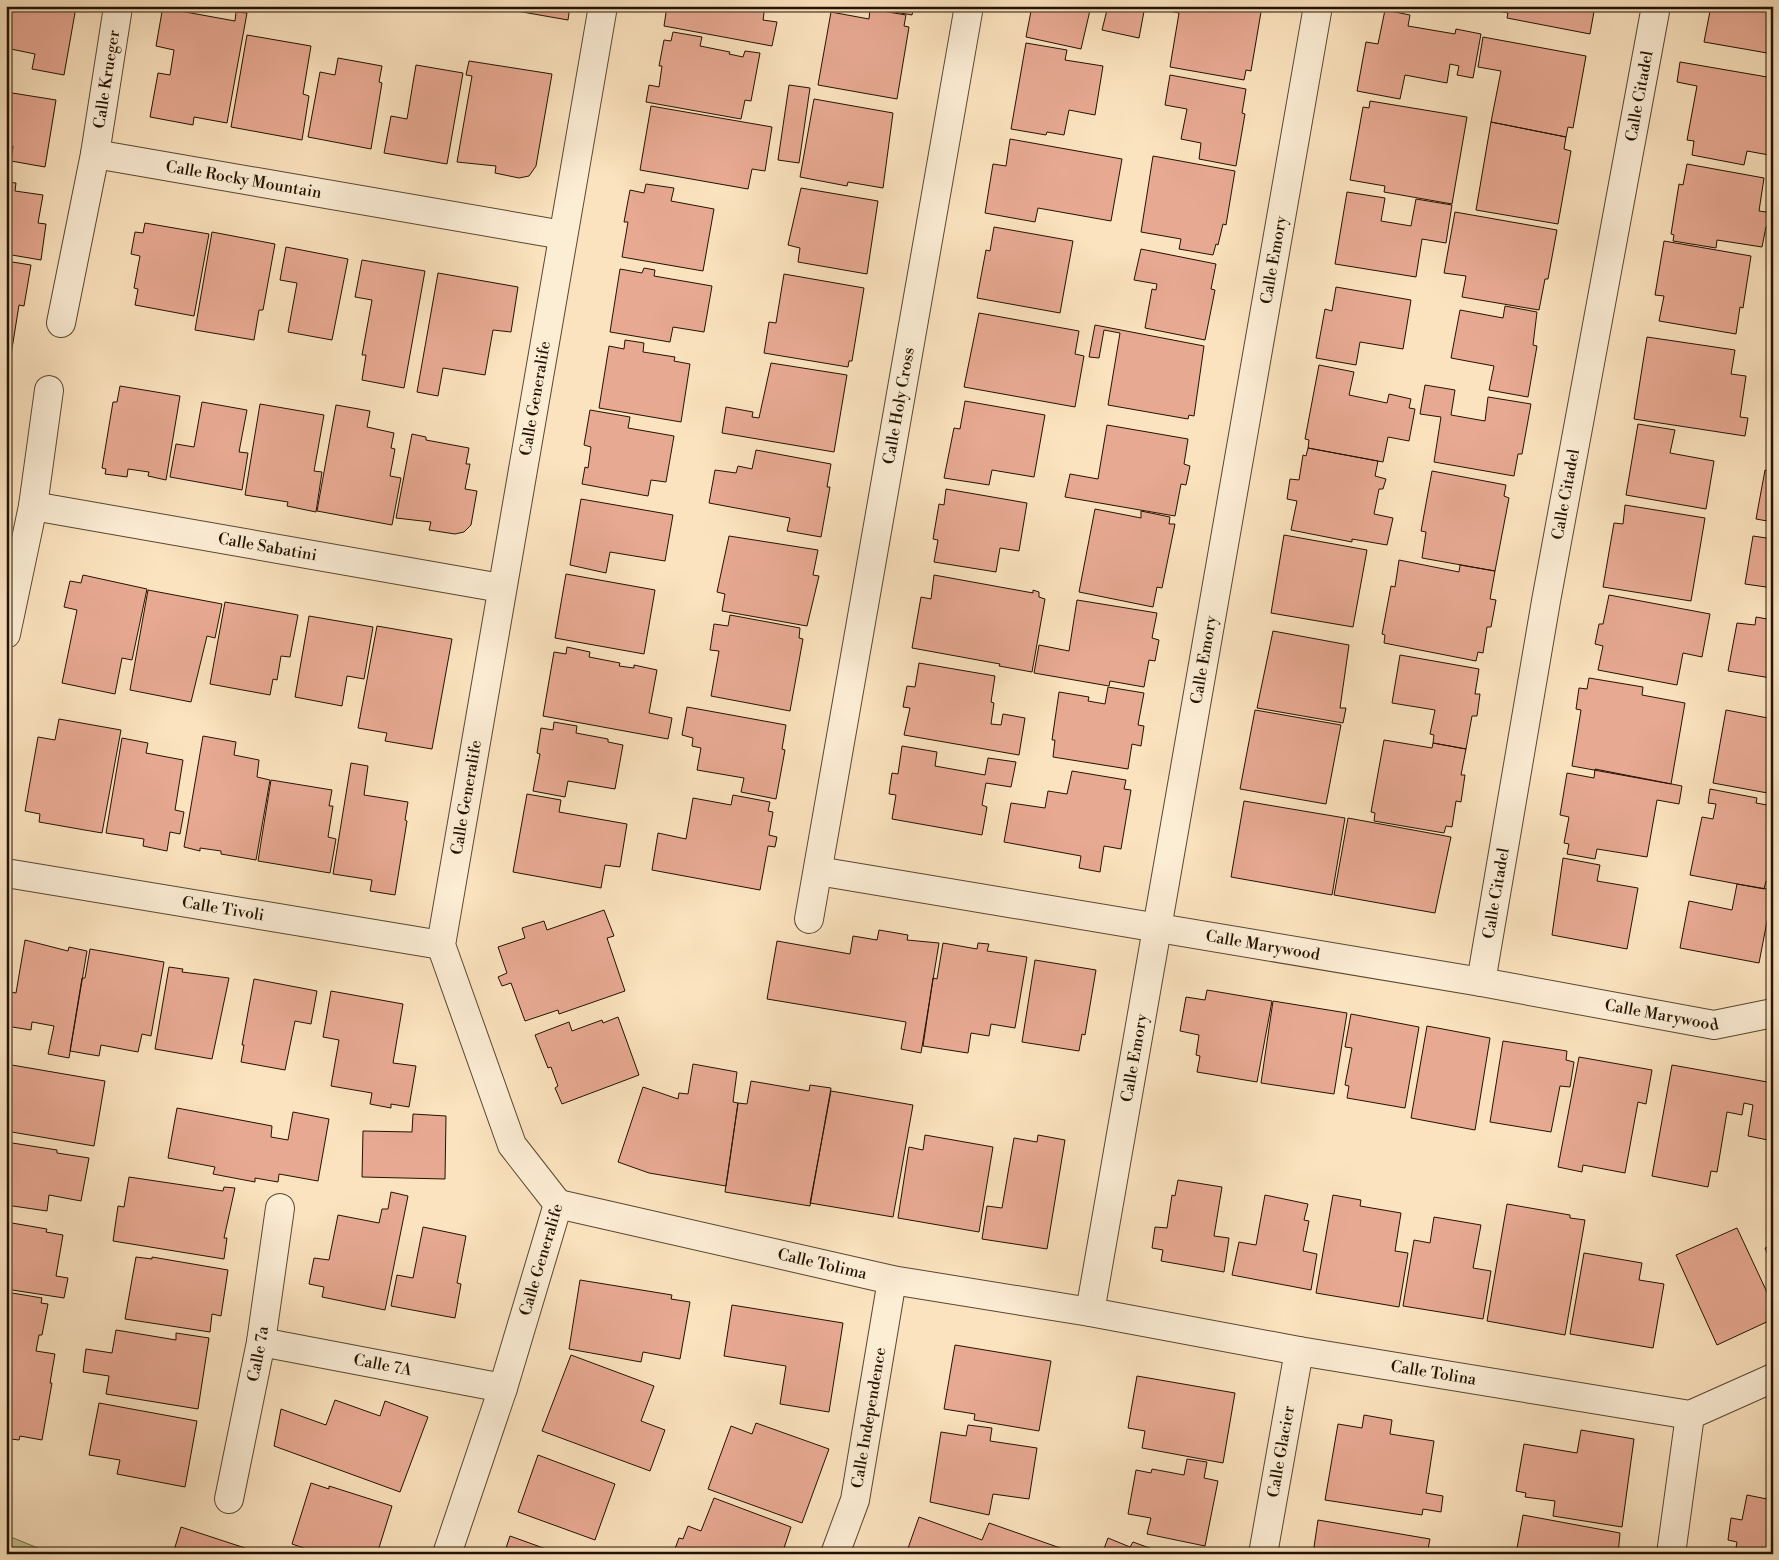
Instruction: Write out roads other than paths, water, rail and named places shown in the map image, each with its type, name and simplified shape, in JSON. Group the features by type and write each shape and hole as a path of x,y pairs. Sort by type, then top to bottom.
{"street":[{"name":"Calle Generalife","path":"447,1554 503,1388 558,1204 512,1145 441,945 501,588 603,6"},
{"name":"Calle Holy Cross","path":"818,872 970,6"},
{"name":"Calle Emory","path":"1090,1312 1318,6"},
{"name":"Calle Citadel","path":"1481,982 1548,592 1656,6"},
{"name":"Calle Krueger","path":"95,154 118,7"},
{"name":"Calle Rocky Mountain","path":"95,154 563,235"},
{"path":"62,323 95,154"},
{"path":"6,634 33,506 49,390"},
{"name":"Calle Sabatini","path":"33,506 501,588"},
{"name":"Calle Marywood","path":"818,872 1481,982 1714,1025 1773,1013"},
{"path":"809,919 818,872"},
{"name":"Calle Tivoli","path":"6,873 441,945"},
{"name":"Calle Tolima","path":"558,1204 892,1280 1090,1312"},
{"name":"Calle 7a","path":"230,1499 261,1342 280,1208"},
{"name":"Calle Independence","path":"835,1554 854,1500 892,1280"},
{"name":"Calle Tolina","path":"1090,1312 1299,1351 1690,1414"},
{"name":"Calle 7A","path":"261,1342 503,1388"},
{"name":"Calle Glacier","path":"1264,1554 1299,1351"},
{"path":"1671,1554 1690,1414 1773,1378"}]}
